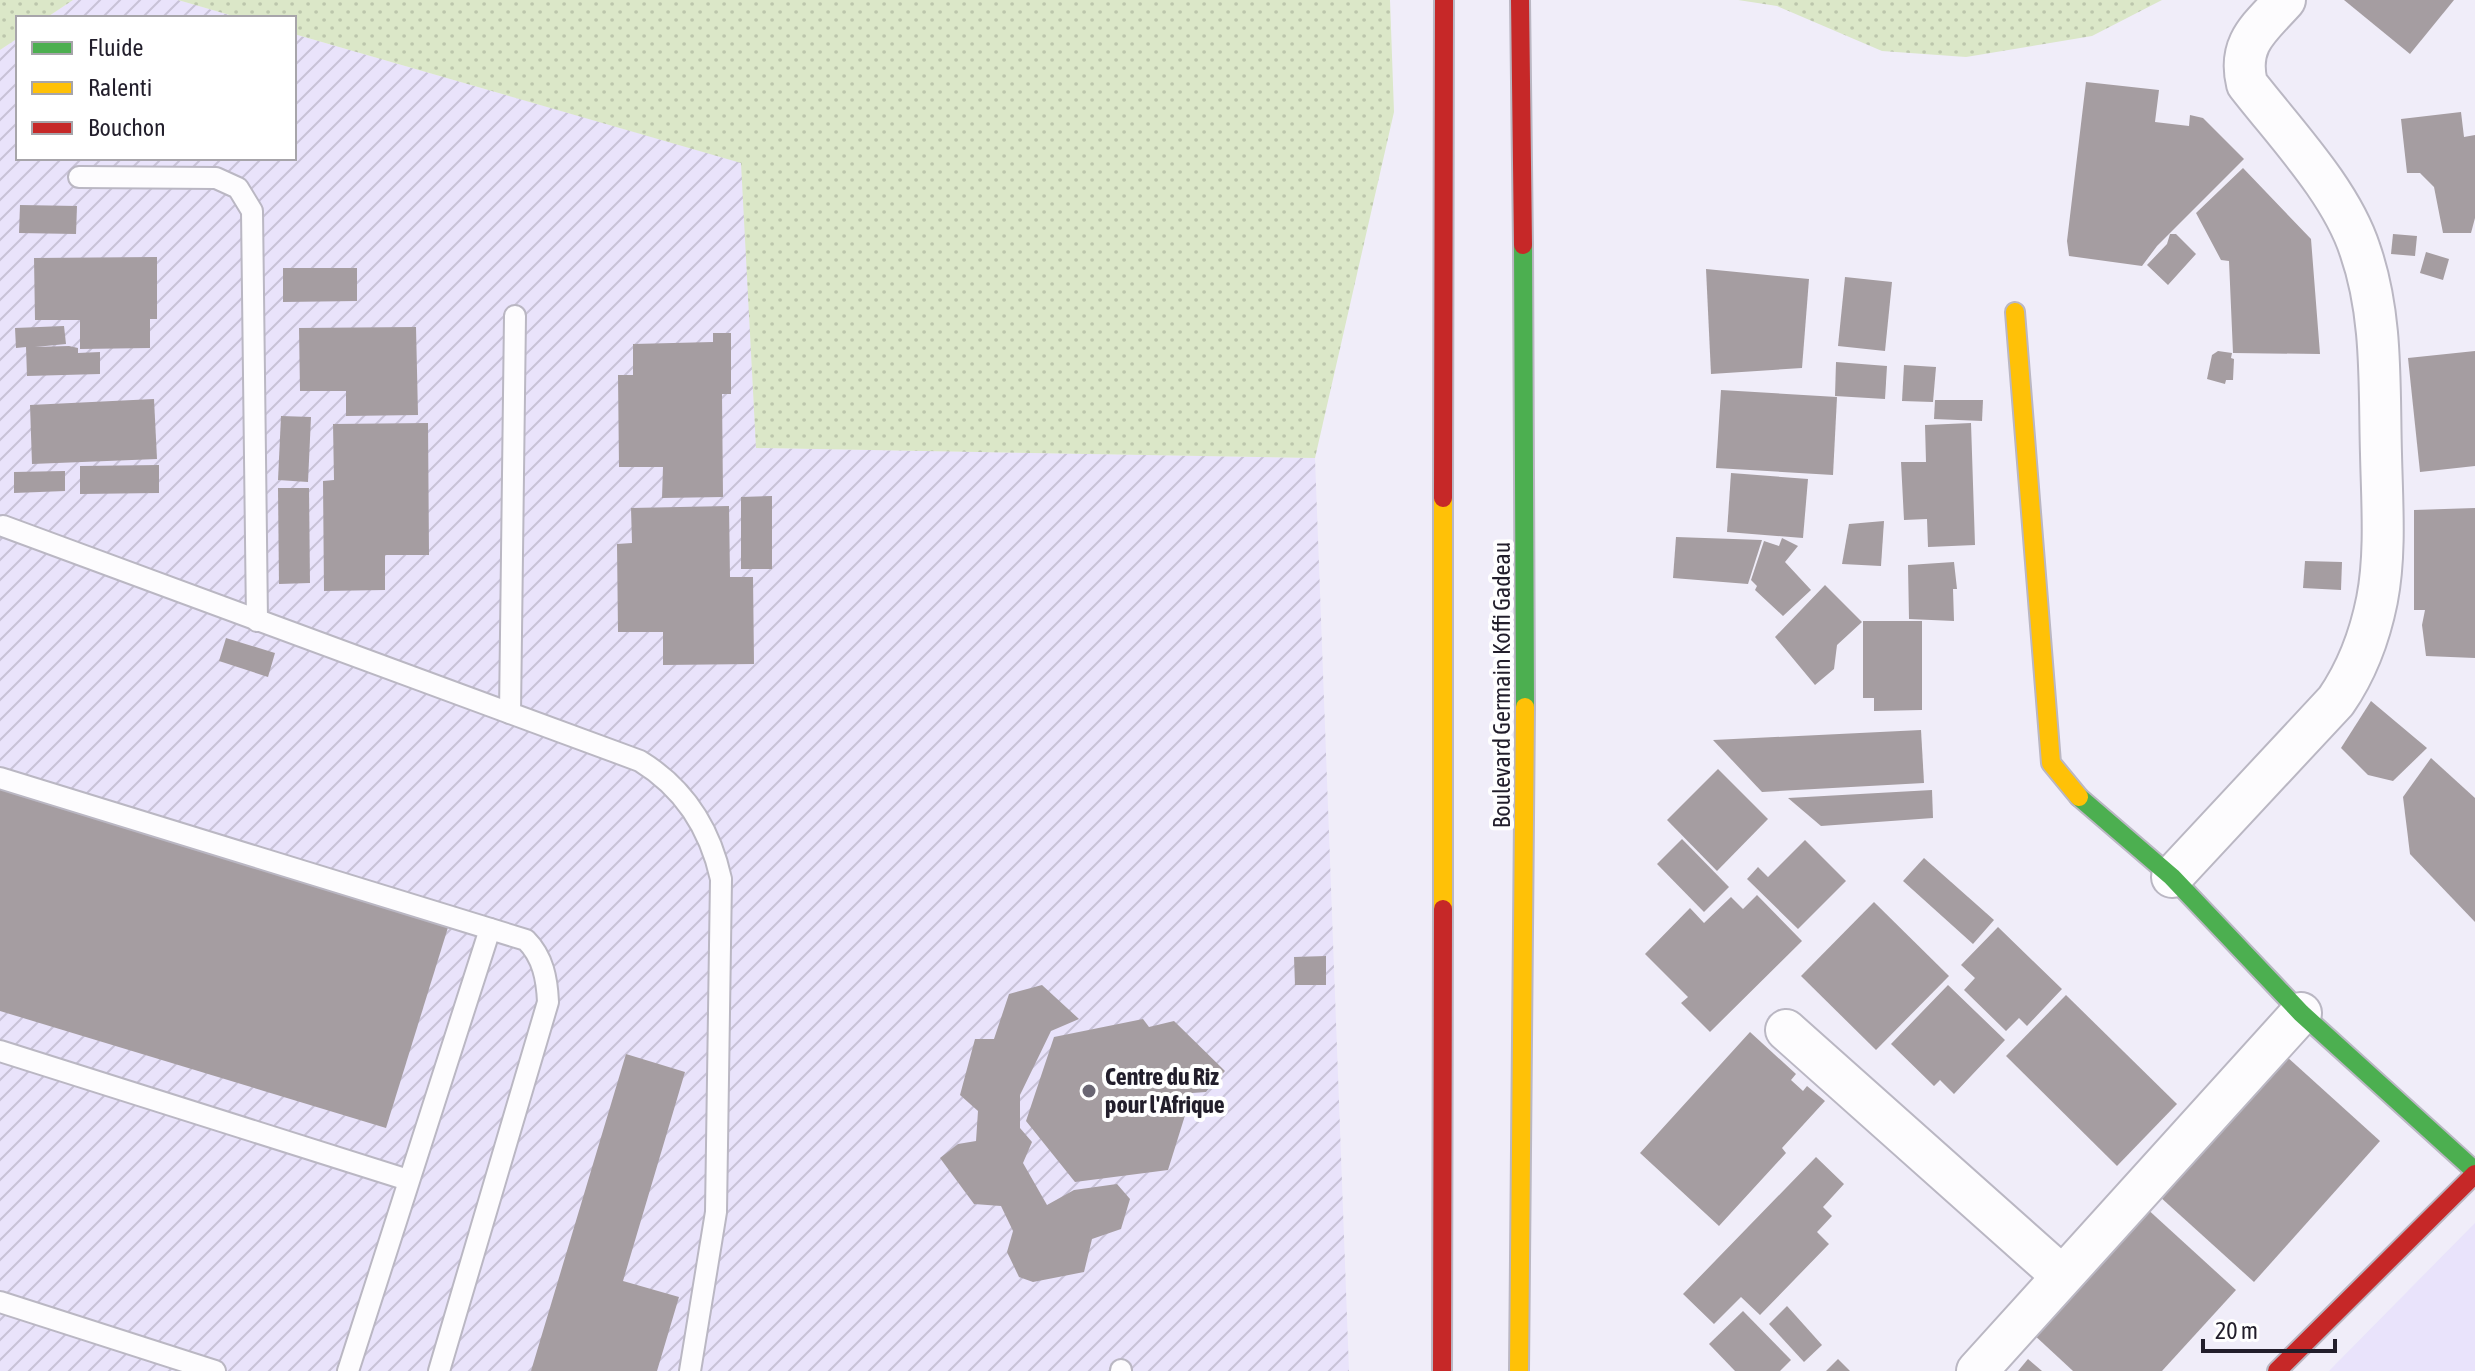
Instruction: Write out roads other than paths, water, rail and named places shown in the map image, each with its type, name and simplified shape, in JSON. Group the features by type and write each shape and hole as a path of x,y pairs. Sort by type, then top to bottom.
{"main road":[{"path":"1442,1371 1444,0"},
{"name":"Boulevard Germain Koffi Gadeau","path":"1519,1371 1527,507 1520,0"},
{"path":"2015,312 2051,763 2073,792 2172,877 2301,1013 2475,1173 2277,1371"}],"street":[{"path":"2172,877 2336,701 2347,686 2369,632 2378,597 2382,507 2377,316 2361,250 2339,205 2247,84 2244,71 2246,45 2285,0"},
{"path":"1977,1371 2301,1013"},
{"path":"1786,1030 2062,1276"}],"lane":[{"path":"79,177 216,178 238,188 252,211 257,621"},
{"path":"510,713 515,316"},
{"path":"3,526 628,756 660,774 694,810 717,860 721,879 716,1212 690,1371"},
{"path":"0,778 526,940 533,947 544,969 548,1002 439,1371"},
{"path":"348,1371 490,929"},
{"path":"0,1051 408,1180"},
{"path":"0,1302 215,1371"}],"place":[{"name":"Centre du Riz pour l'Afrique","path":"1089,1091"}]}
